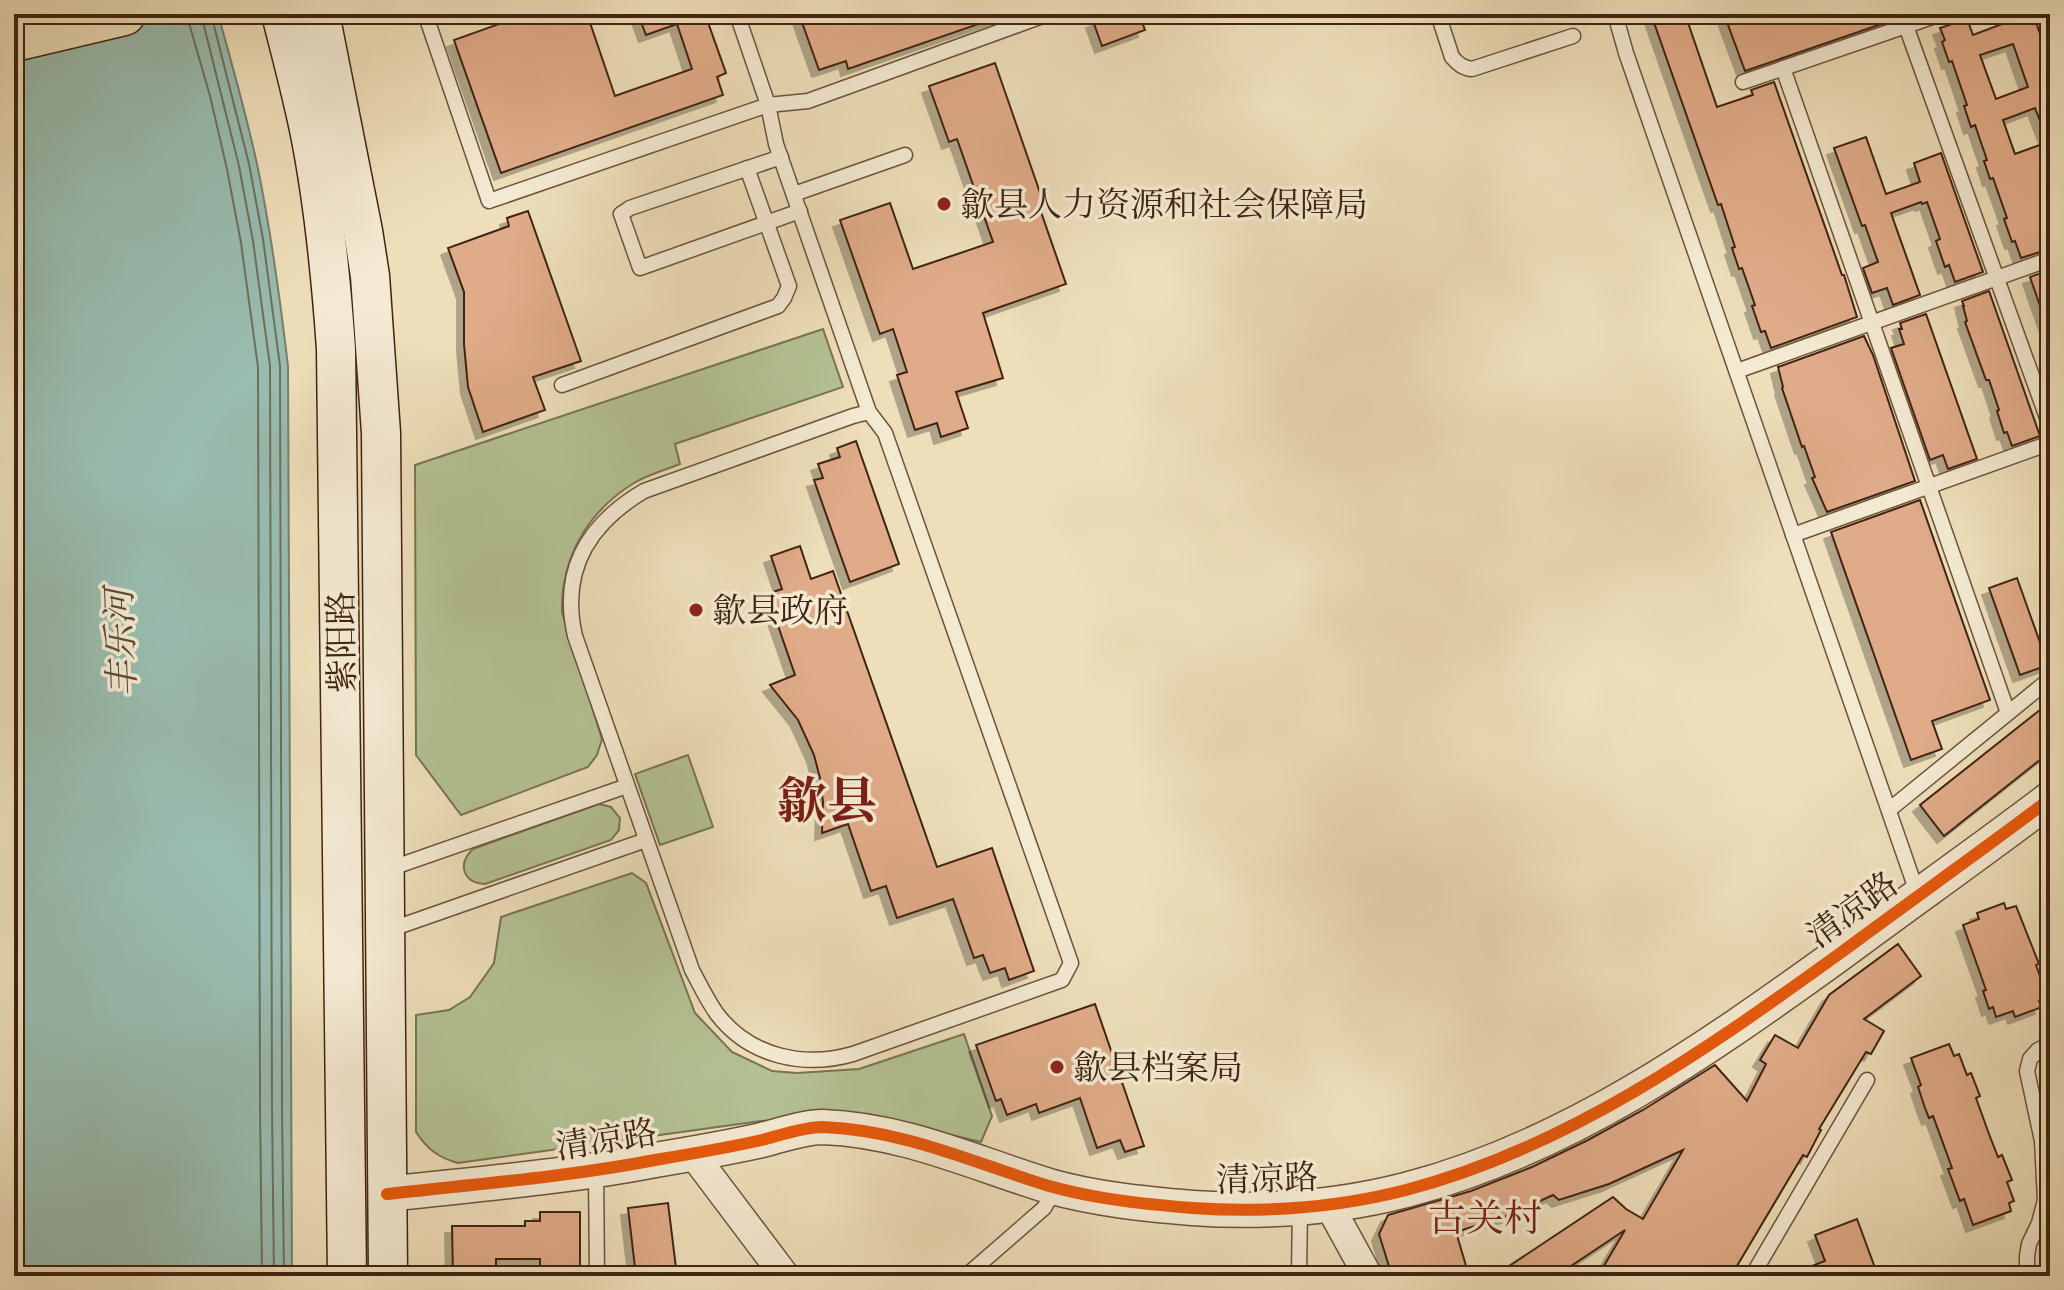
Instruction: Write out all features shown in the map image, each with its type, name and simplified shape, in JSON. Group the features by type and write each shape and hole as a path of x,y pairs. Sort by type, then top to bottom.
{"main road":[{"path":"14,40 124,14"},
{"name":"紫阳路","path":"281,14 310,135 321,198 336,349 347,1276"},
{"name":"紫阳路","path":"320,14 363,231 377,354 381,433 388,1276"}],"street":[{"name":"清凉路","path":"387,1194 596,1170 693,1154 819,1127 872,1133 933,1147 1056,1188 1191,1208 1237,1210 1314,1206 1391,1194 1475,1168 1573,1124 1655,1079 1712,1044 1918,896 2047,812"},
{"path":"693,1154 785,1276"},
{"path":"1314,1206 1368,1276"}],"lane":[{"path":"435,14 428,22 489,201 768,105 808,101 1048,14"},
{"path":"737,14 768,105 781,157 869,412 885,433 1071,963 1062,980 844,1056 817,1061 799,1060 761,1050 735,1033 719,1016 692,970 575,636 570,605 573,575 586,545 606,519 644,491 869,412"},
{"path":"1438,14 1452,57 1472,69 1573,36"},
{"path":"1615,14 1918,896"},
{"path":"1743,82 1941,14"},
{"path":"2044,14 2050,30"},
{"path":"1906,26 2050,426"},
{"path":"1783,68 2008,713"},
{"path":"794,194 905,155"},
{"path":"781,157 630,208 621,214 640,268 800,211"},
{"path":"562,385 778,306 789,286 747,168"},
{"path":"1737,371 2050,259"},
{"path":"1793,535 2050,443"},
{"path":"1889,810 2050,679"},
{"path":"385,870 627,786"},
{"path":"385,932 646,840"},
{"path":"2027,1276 2029,1244 2045,1200 2042,1141 2027,1071 2030,1059 2050,1044"},
{"path":"1752,1276 1867,1080"},
{"path":"596,1170 597,1276"},
{"path":"966,1276 1044,1208 1056,1188"},
{"path":"1298,1276 1314,1206"}],"green space":[{"path":"823,329 843,387 675,444 680,464 639,480 617,495 590,522 580,538 566,573 562,612 602,739 597,755 588,767 461,815 416,755 415,465"},
{"path":"688,755 713,827 660,845 635,774"},
{"path":"599,804 611,807 620,818 619,830 611,840 485,884 467,876 465,861 473,849"},
{"path":"632,873 646,883 695,1013 732,1052 772,1071 797,1073 859,1069 964,1034 992,1116 981,1142 857,1113 761,1121 458,1163 434,1152 416,1132 416,1015 449,1010 470,997 494,963 501,917"}],"water":[{"name":"丰乐河","path":"14,14 218,14 257,164 275,265 288,366 292,1276 14,1276"}],"building":[{"path":"527,14 587,14 615,96 692,69 677,24 646,35 638,14 705,14 726,73 717,77 723,95 501,173 454,40"},
{"path":"799,14 864,14 867,23 892,14 998,14 999,17 848,69 846,61 819,70"},
{"path":"1097,14 1139,14 1145,30 1102,46 1093,21 1099,19"},
{"path":"1651,14 1685,14 1717,107 1753,95 1751,90 1774,82 1857,317 1771,348 1765,331 1761,332 1752,306 1755,305 1732,248 1735,247 1721,204 1718,205"},
{"path":"1724,14 1904,14 1905,16 1745,71"},
{"path":"2002,14 2033,14 2050,62 2050,229 2042,230 2049,249 2021,258 2015,241 2012,242 1993,178 1990,179 1975,125 1971,127 1964,106 1967,105 1952,61 1949,62 1940,28 1967,19 1973,35 2005,23","holes":["2013,44 2028,87 1996,99 1980,55","2035,108 2048,142 2015,154 2003,120"]},
{"path":"995,63 1045,207 1040,209 1066,284 983,313 1003,378 956,392 968,428 941,437 937,423 915,430 897,375 907,372 893,329 880,334 840,220 890,203 913,269 993,242 957,139 949,142 929,86"},
{"path":"1866,137 1886,194 1920,182 1914,163 1941,153 1983,272 1955,282 1949,265 1945,267 1936,241 1940,239 1927,202 1921,202 1891,213 1920,295 1893,305 1887,288 1872,293 1863,268 1878,262 1834,148"},
{"path":"528,211 581,361 533,377 545,410 483,432 468,387 464,292 448,248 509,226 507,218"},
{"path":"2050,270 2050,325 2047,326 2030,277"},
{"path":"1989,291 2040,436 2012,446 2007,432 2004,433 1989,380 1986,380 1965,322 1962,301"},
{"path":"1926,314 1977,459 1948,469 1943,455 1930,460 1891,348 1904,344 1900,323"},
{"path":"1864,336 1915,481 1827,512 1812,478 1815,477 1782,388 1778,367"},
{"path":"856,441 899,564 850,582 814,480 823,478 818,464 840,457 837,448"},
{"path":"1920,500 1990,700 1932,721 1942,749 1911,760 1831,532"},
{"path":"800,546 811,579 833,571 937,867 992,848 1034,971 1009,980 1005,968 990,973 983,955 974,958 953,899 897,918 886,886 871,891 848,824 822,833 823,802 814,755 798,720 770,685 795,675 767,594 782,589 771,556"},
{"path":"2017,578 2048,665 2020,675 1989,588"},
{"path":"2050,702 2050,752 1944,836 1920,805"},
{"path":"2004,903 2006,909 2016,906 2039,964 2036,965 2048,998 2039,1001 2042,1007 2015,1017 2013,1011 1996,1017 1993,1007 1989,1009 1983,991 1986,990 1963,925 1979,919 1977,913"},
{"path":"1898,944 1921,976 1864,1019 1884,1031 1871,1054 1866,1052 1819,1129 1807,1157 1803,1155 1731,1276 1598,1276 1625,1230 1556,1276 1494,1276 1613,1197 1643,1219 1683,1150 1609,1184 1559,1200 1553,1195 1529,1206 1530,1209 1456,1232 1469,1276 1392,1276 1379,1234 1388,1215 1471,1191 1532,1167 1643,1110 1715,1065 1747,1101 1766,1064 1760,1060 1775,1035 1798,1048 1829,995"},
{"path":"1095,1004 1144,1146 1125,1152 1120,1140 1097,1148 1080,1098 1039,1113 1036,1104 1007,1115 1001,1099 996,1101 976,1045"},
{"path":"1949,1044 1954,1056 1959,1054 1967,1075 1971,1073 1989,1134 2012,1180 2007,1182 2014,1201 2009,1203 2011,1211 1973,1225 1948,1169 1952,1168 1933,1116 1929,1118 1925,1108 1911,1058"},
{"path":"668,1203 677,1276 636,1276 628,1208"},
{"path":"540,1212 580,1212 580,1276 540,1276 540,1259 496,1259 496,1276 453,1276 452,1226 525,1226 525,1221 540,1221"},
{"path":"1857,1219 1878,1276 1792,1276 1825,1261 1815,1235"}],"cycle path":[{"path":"387,1194 589,1171 823,1127 853,1129 910,1141 1066,1191 1156,1205 1273,1209 1327,1205 1406,1190 1465,1172 1523,1149 1579,1122 1686,1060 1789,990 2050,799"}],"place":[{"name":"歙县人力资源和社会保障局","path":"944,204"},
{"name":"歙县政府","path":"696,610"},
{"name":"歙县档案局","path":"1057,1067"}],"district":[{"name":"歙县","path":"827,800"},
{"name":"古关村","path":"1485,1218"}]}
